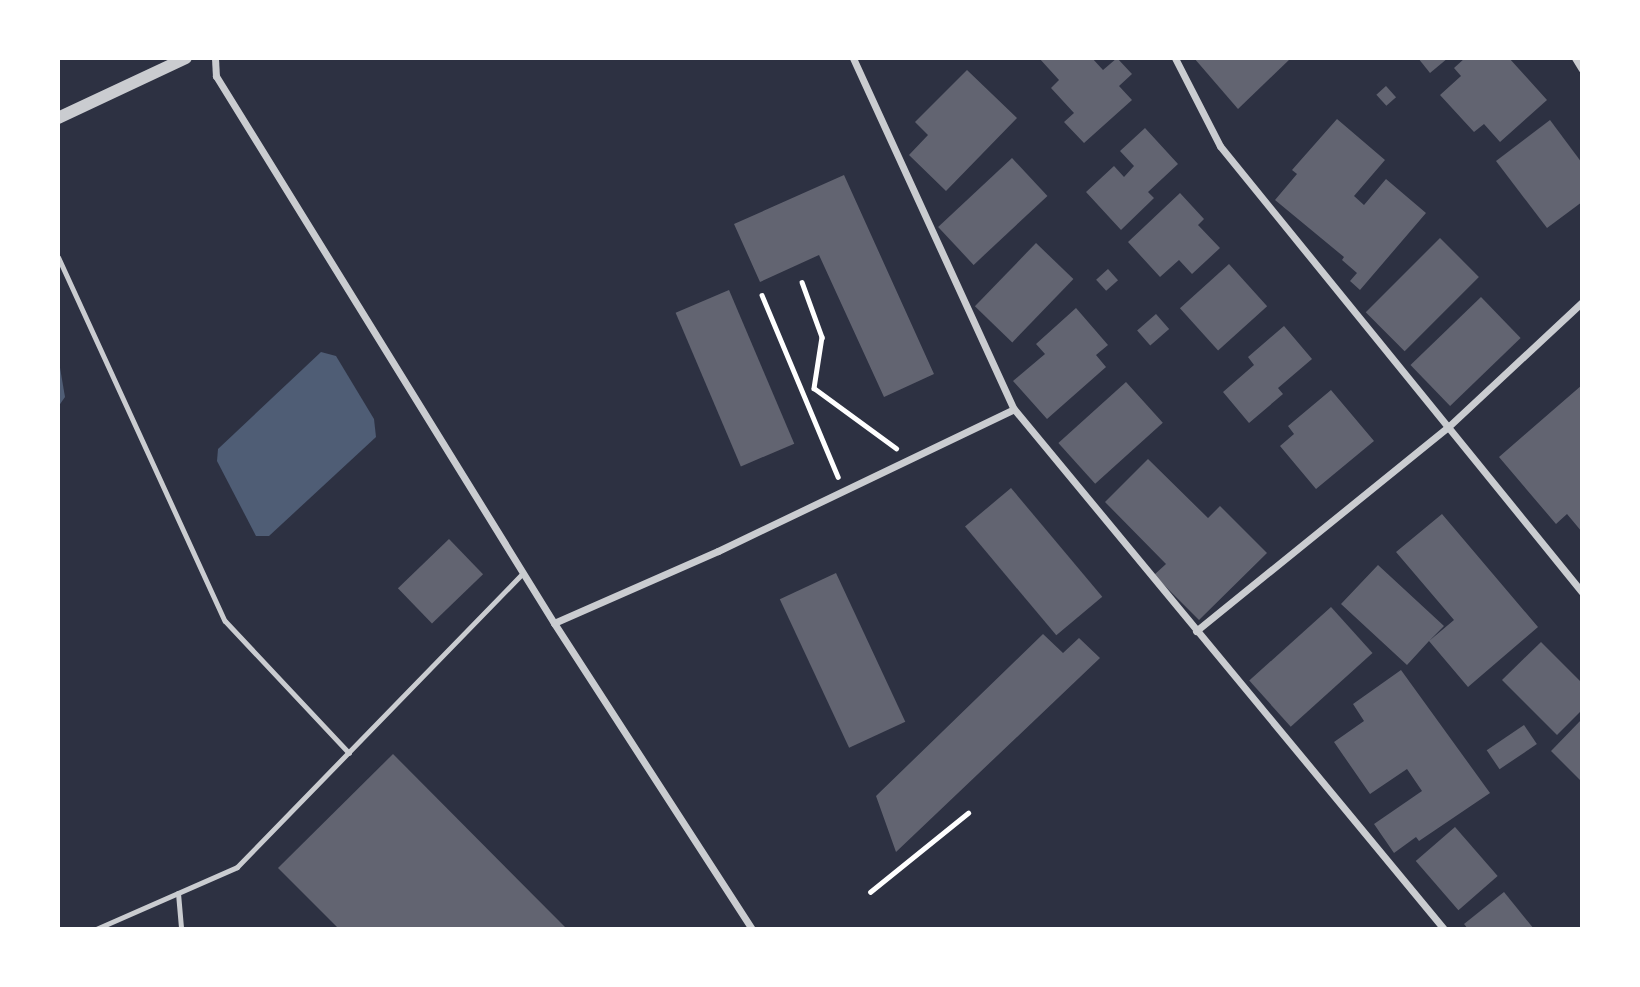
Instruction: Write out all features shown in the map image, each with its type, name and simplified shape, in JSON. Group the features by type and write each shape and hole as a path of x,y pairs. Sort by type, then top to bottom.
{"street":[{"path":"58,118 186,58"},
{"path":"215,58 216,75 523,573 752,929"},
{"path":"853,58 1014,409 1444,929"},
{"path":"1175,58 1220,146 1582,593"},
{"path":"1575,58 1582,69"},
{"path":"1196,631 1447,428 1582,302"},
{"path":"554,623 718,551 1014,409"}],"lane":[{"path":"58,257 225,621 349,753"},
{"path":"96,929 237,867 523,573"},
{"path":"178,893 181,929"}],"path":[{"path":"802,282 822,337 814,388"},
{"path":"762,295 844,491"},
{"path":"803,392 814,388"},
{"path":"814,388 911,459"},
{"path":"870,892 968,813"}],"water":[{"path":"321,352 336,356 374,419 376,437 269,536 256,536 217,461 218,449"},
{"path":"58,356 65,397 58,407"}],"building":[{"path":"1039,58 1092,58 1103,70 1117,58 1132,74 1119,86 1132,100 1084,143 1064,122 1074,113 1051,88 1059,80"},
{"path":"1194,58 1291,58 1238,109"},
{"path":"1418,58 1448,58 1430,73"},
{"path":"1465,58 1509,58 1547,100 1500,142 1484,124 1474,132 1440,95 1461,76 1454,68"},
{"path":"967,70 1017,118 946,191 909,155 928,135 915,122"},
{"path":"1386,86 1396,97 1386,106 1376,95"},
{"path":"1337,119 1385,160 1354,196 1364,205 1386,179 1426,213 1360,290 1350,281 1357,273 1342,260 1344,257 1275,200 1297,174 1292,170"},
{"path":"1550,120 1582,163 1582,202 1547,228 1496,161"},
{"path":"1145,128 1178,164 1148,192 1154,198 1121,230 1086,192 1114,166 1124,177 1134,166 1120,151"},
{"path":"1012,158 1047,196 974,265 938,227"},
{"path":"844,175 934,374 884,397 819,255 760,282 734,224"},
{"path":"1180,193 1204,219 1198,225 1220,248 1192,274 1179,260 1160,277 1128,242"},
{"path":"1440,238 1479,277 1405,351 1366,312"},
{"path":"1036,243 1073,279 1012,342 975,306"},
{"path":"1229,264 1267,306 1218,351 1180,308"},
{"path":"1108,269 1118,280 1106,291 1096,280"},
{"path":"729,290 794,444 741,466 676,313"},
{"path":"1481,297 1521,338 1450,406 1411,365"},
{"path":"1076,308 1108,345 1096,355 1106,367 1047,419 1013,381 1045,354 1036,344"},
{"path":"1156,314 1169,329 1150,345 1137,330"},
{"path":"1284,326 1312,359 1278,388 1283,394 1249,423 1223,392 1254,365 1248,357"},
{"path":"1126,382 1163,423 1095,484 1058,443"},
{"path":"1582,385 1582,532 1567,514 1556,524 1499,457"},
{"path":"1331,390 1374,441 1316,489 1280,446 1294,434 1288,426"},
{"path":"1148,459 1208,518 1220,506 1267,553 1199,620 1154,575 1166,564 1105,502"},
{"path":"1011,488 1102,597 1056,635 965,527"},
{"path":"1442,514 1538,627 1468,687 1429,641 1454,620 1396,552"},
{"path":"449,539 483,574 432,624 398,588"},
{"path":"1378,565 1444,626 1407,665 1341,604"},
{"path":"836,573 905,722 849,748 780,599"},
{"path":"1331,607 1372,653 1291,727 1249,681"},
{"path":"1043,634 1063,653 1079,638 1100,658 896,852 876,796"},
{"path":"1541,642 1582,683 1582,710 1557,735 1502,680"},
{"path":"1401,670 1490,793 1419,841 1416,837 1394,853 1374,824 1422,791 1407,769 1370,794 1334,742 1364,721 1353,704"},
{"path":"1582,719 1582,782 1551,751"},
{"path":"1524,725 1537,744 1500,769 1487,750"},
{"path":"393,754 567,929 339,929 278,868"},
{"path":"1455,827 1498,876 1458,910 1416,861"},
{"path":"1504,892 1534,929 1468,929 1464,924"}]}
